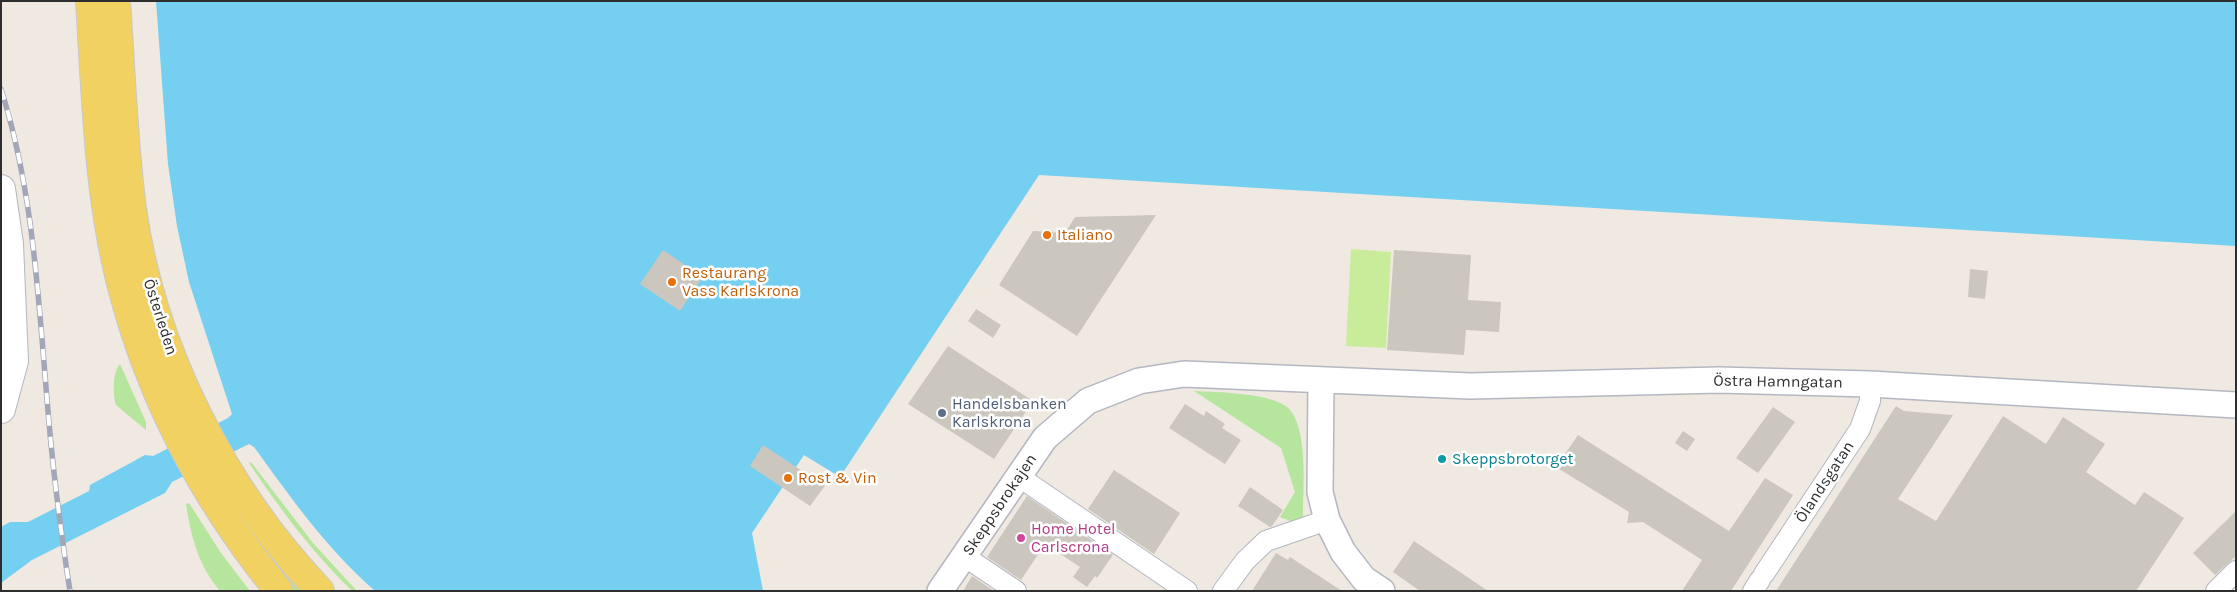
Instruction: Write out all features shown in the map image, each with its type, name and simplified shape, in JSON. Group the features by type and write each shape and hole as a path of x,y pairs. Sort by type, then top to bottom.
{"main road":[{"name":"Österleden","path":"90,1 101,160 121,286 140,349 176,432 202,482 225,520 280,591"},
{"name":"Österleden","path":"116,1 132,210 145,272 165,335 200,420 246,501 276,541 320,591"},
{"path":"1,189 9,244 14,361 1,409"},
{"path":"1,357 12,316"}],"street":[{"name":"Skeppsbrokajen","path":"940,591 1045,438 1088,401 1139,380 1184,374 1320,380"},
{"name":"Östra Hamngatan","path":"1320,380 1470,386 1719,380 1870,384 2236,405"},
{"path":"1320,380 1320,492 1327,520 1343,552 1364,579 1382,591"},
{"name":"Ölandsgatan","path":"1759,582 1860,429 1870,401 1870,384"},
{"path":"1018,476 1187,591"},
{"path":"1223,591 1245,561 1266,541 1327,520"},
{"path":"964,556 1016,591"},
{"path":"2216,591 2236,571"}],"green space":[{"path":"1351,249 1391,252 1386,348 1346,346"},
{"path":"120,364 146,422 146,430 116,405 114,378"},
{"path":"1194,391 1256,396 1279,402 1287,407 1294,416 1299,428 1302,443 1304,493 1303,519 1300,525 1280,517 1295,492 1281,448"},
{"path":"251,462 313,543 357,591 352,591 337,576 297,530 249,463"},
{"path":"217,480 221,481 306,591 294,591 283,578 253,537"},
{"path":"189,503 221,553 250,591 220,591 212,581 193,539 186,504"}],"water":[{"path":"156,1 2236,1 2236,246 1039,175 840,477 804,455 752,533 763,591 375,591 325,540 254,447 249,444 172,482 165,493 32,560 1,583 1,527 10,522 28,522 89,491 90,485 145,455 153,456 228,418 232,414 189,282 177,226 168,164"}],"building":[{"path":"1156,215 1077,336 999,285 1033,231 1065,233 1075,217"},
{"path":"663,250 703,277 680,311 640,284"},
{"path":"1394,250 1471,255 1468,300 1501,302 1499,332 1466,330 1464,355 1387,350"},
{"path":"1970,269 1988,271 1985,299 1968,297"},
{"path":"976,309 1001,325 993,338 968,321"},
{"path":"948,346 1033,401 994,459 908,404"},
{"path":"1185,404 1204,416 1206,411 1225,424 1222,428 1241,440 1225,464 1169,428"},
{"path":"1896,406 1904,411 1953,415 1898,499 1936,521 2003,416 2046,444 2063,417 2105,444 2086,472 2135,505 2144,492 2184,518 2136,591 1776,591"},
{"path":"1773,407 1795,422 1758,473 1736,458"},
{"path":"1683,431 1695,439 1687,451 1675,443"},
{"path":"1578,435 1729,531 1765,478 1793,495 1731,591 1682,591 1702,560 1643,522 1627,523 1629,512 1556,467"},
{"path":"763,445 825,486 810,506 750,466"},
{"path":"1114,470 1180,513 1154,554 1088,509"},
{"path":"1250,487 1283,510 1272,526 1270,527 1238,506"},
{"path":"1027,496 1113,555 1097,578 1095,576 1087,587 1073,577 1080,567 1045,544 1021,580 987,557"},
{"path":"2236,511 2236,556 2215,575 2193,553"},
{"path":"1414,541 1488,591 1420,591 1393,572"},
{"path":"1276,553 1288,560 1290,557 1342,591 1252,591"},
{"path":"972,576 994,591 963,591"}],"railway":[{"path":"1,89 20,165 33,242 54,471 70,591"}],"place":[{"name":"Italiano","path":"1047,235"},
{"name":"Restaurang Vass Karlskrona","path":"672,282"},
{"name":"Handelsbanken Karlskrona","path":"942,413"},
{"name":"Skeppsbrotorget","path":"1442,459"},
{"name":"Rost & Vin","path":"788,478"},
{"name":"Home Hotel Carlscrona","path":"1021,538"}]}
